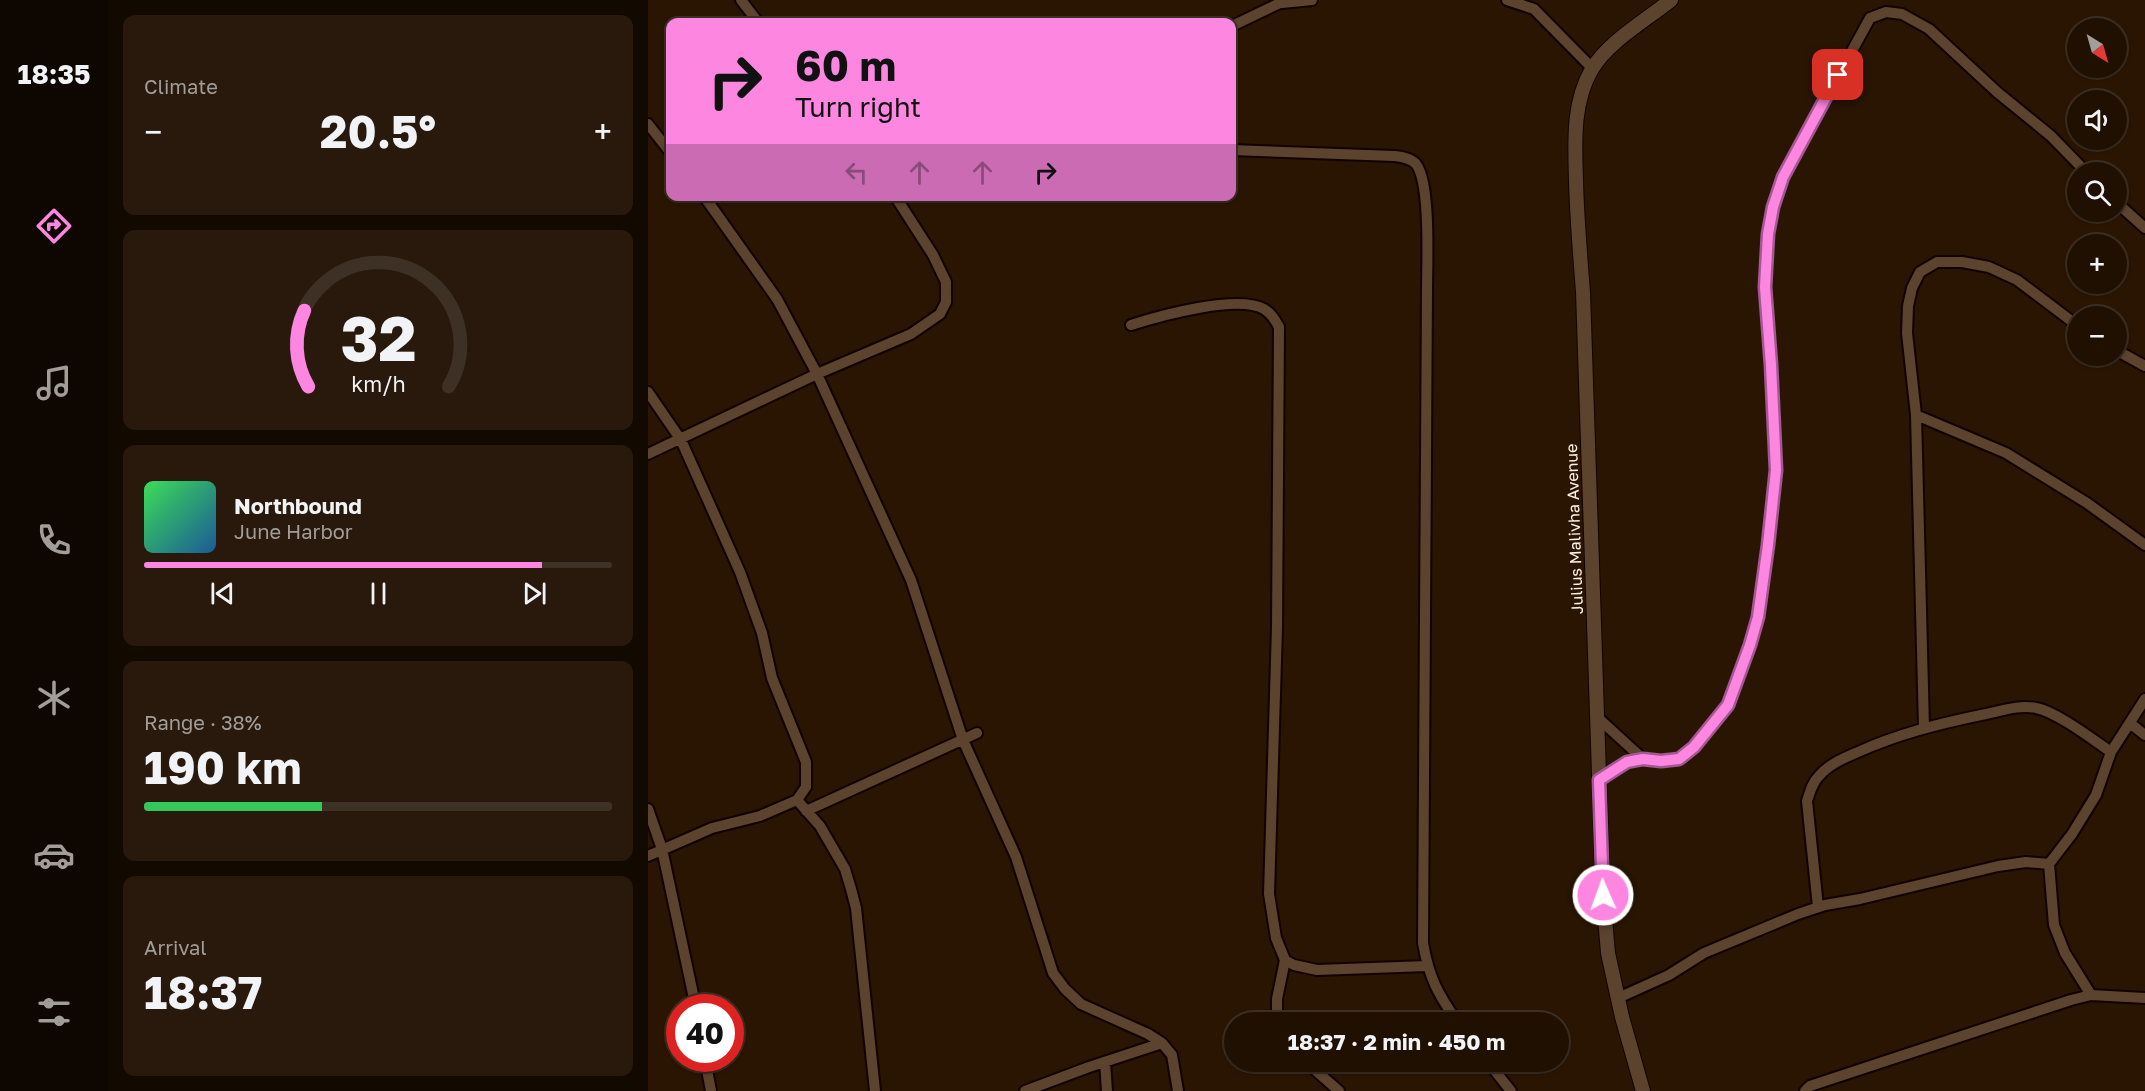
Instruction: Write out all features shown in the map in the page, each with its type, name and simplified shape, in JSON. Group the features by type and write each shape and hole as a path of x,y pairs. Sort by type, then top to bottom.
{"street":[{"path":"741,0 755,18"},
{"path":"1236,24 1284,1 1312,0"},
{"path":"1508,0 1534,9 1592,68"},
{"name":"Julius Malivha Avenue","path":"1643,1091 1608,953 1603,895 1583,291 1575,128 1582,89 1592,68 1616,43 1671,0"},
{"path":"1599,780 1627,762 1643,759 1661,761 1679,759 1694,747 1728,705 1750,645 1758,617 1776,470 1765,287 1767,242 1773,207 1783,177 1870,18 1886,12 1902,14 1929,29 1997,92 2051,136 2076,162"},
{"path":"648,124 666,147"},
{"path":"1236,150 1395,156 1407,158 1416,164 1420,173 1424,190 1427,249 1423,943 1427,966 1436,990 1451,1012"},
{"path":"708,201 777,299 817,374 910,580 963,740 1016,857 1053,973 1065,989 1081,1004 1148,1034 1162,1043 1172,1055 1178,1091"},
{"path":"648,454 817,374 911,334 940,314 946,302 946,282 933,255 898,201"},
{"path":"2127,212 2145,228"},
{"path":"1924,727 1916,415 1907,333 1908,306 1912,288 1920,272 1937,262 1962,262 1989,267 2017,280 2067,318"},
{"path":"1131,325 1156,317 1220,304 1262,308 1274,317 1278,327 1277,639 1269,894 1276,938 1285,960 1277,999 1277,1012"},
{"path":"2127,356 2145,366"},
{"path":"648,392 681,440 740,572 762,633 772,678 806,762 806,787 797,800 760,816 712,828 648,856"},
{"path":"1916,415 2006,453 2087,503 2145,545"},
{"path":"2091,995 2065,953 2054,924 2049,864 2072,834 2096,795 2111,752 2145,699"},
{"path":"1818,907 1807,801 1812,785 1819,775 1840,760 1883,741 1924,727 2019,708 2036,708 2061,720 2111,752"},
{"path":"1597,717 1643,759"},
{"path":"2131,724 2145,735"},
{"path":"806,811 977,734"},
{"path":"797,800 820,825 845,869 856,908 875,1091"},
{"path":"648,809 662,849 693,994"},
{"path":"1618,998 1669,975 1704,953 1818,907 1998,866 2026,862 2049,864"},
{"path":"1285,960 1294,965 1317,970 1427,966"},
{"path":"1805,1091 1810,1086 2091,995 2145,998"},
{"path":"1025,1091 1162,1043"},
{"path":"1105,1062 1107,1091"},
{"path":"707,1072 711,1091"},
{"path":"1317,1072 1339,1091"},
{"path":"1496,1072 1511,1091"}],"route":[{"path":"1603,895 1599,780 1627,762 1643,759 1661,761 1679,759 1694,747 1728,705 1750,645 1758,617 1776,470 1765,287 1768,234 1773,207 1783,177 1838,75"}]}
